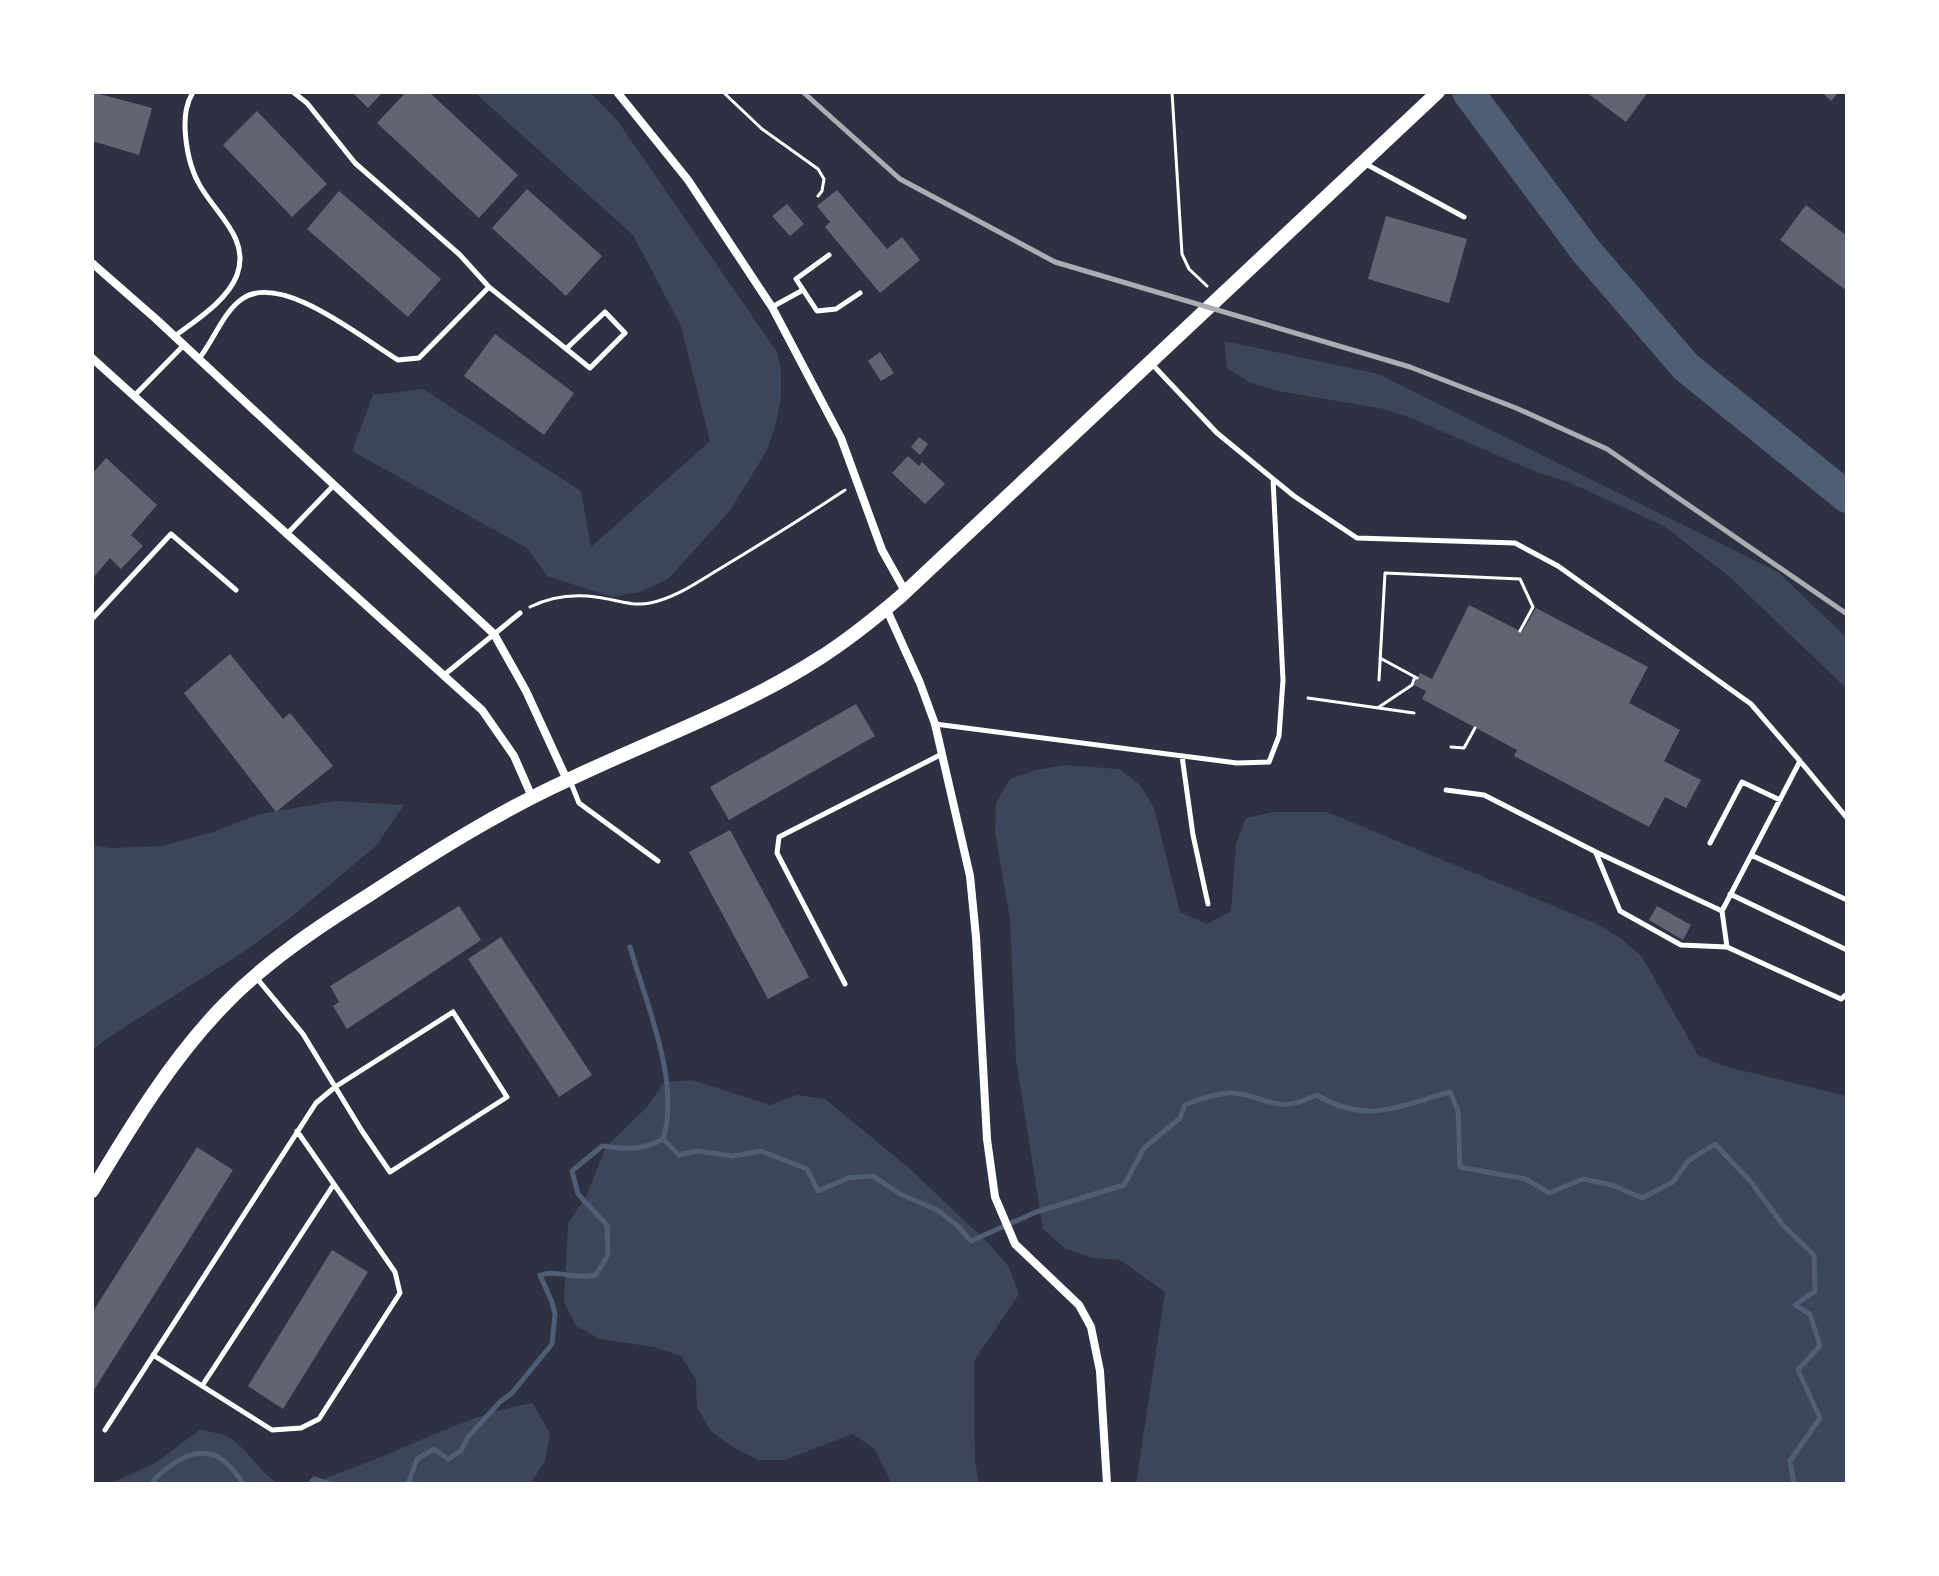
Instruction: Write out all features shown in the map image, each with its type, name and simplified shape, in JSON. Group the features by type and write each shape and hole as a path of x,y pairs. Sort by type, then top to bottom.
{"main road":[{"path":"92,1191 156,1089 203,1028 254,976 323,924 422,860 532,797 765,690 818,660 905,591 1438,92"}],"street":[{"path":"617,92 688,180 772,307 841,438 882,550 905,591"},
{"path":"92,263 175,336 494,634 526,691 568,780"},
{"path":"92,358 482,710 514,756 532,797"},
{"path":"886,608 935,724 970,876 987,1139 995,1197 1015,1244 1079,1305 1091,1327 1100,1371 1107,1484"}],"lane":[{"path":"175,336 213,306 237,274 235,236 203,191 188,157 186,110 192,92"},
{"path":"293,92 307,103 355,163 460,255 489,287 590,368 625,333 605,312 567,348"},
{"path":"1363,163 1464,217"},
{"path":"829,255 796,279 817,311 836,309 860,293"},
{"path":"198,360 240,300 252,293 263,292 291,297 398,360 412,360 419,358 489,287"},
{"path":"772,307 803,290"},
{"path":"135,395 183,346"},
{"path":"1149,362 1217,433 1294,496 1357,538 1515,543 1546,558 1751,704 1847,818"},
{"path":"935,724 1237,763 1269,762 1279,736 1283,680 1273,479"},
{"path":"286,535 334,485"},
{"path":"92,619 171,534 236,590"},
{"path":"444,675 520,613"},
{"path":"845,984 777,853 779,837 943,753"},
{"path":"1182,756 1193,835 1208,904"},
{"path":"1727,947 1722,911 1800,761"},
{"path":"568,780 579,803 658,861"},
{"path":"1710,843 1742,782 1780,800"},
{"path":"1446,790 1484,795 1722,911"},
{"path":"1596,852 1620,911 1681,945 1727,947 1841,999 1847,994"},
{"path":"1751,855 1847,900"},
{"path":"1730,894 1847,950"},
{"path":"105,1430 297,1131 316,1103 335,1087 453,1012 507,1097 390,1172 335,1087 303,1034 254,976"},
{"path":"153,1355 272,1430 301,1428 319,1419 400,1293 395,1272 297,1131"},
{"path":"202,1386 334,1184"}],"path":[{"path":"723,92 771,136 818,169 824,179 818,196"},
{"path":"1172,92 1182,254 1189,269 1219,297"},
{"path":"520,613 552,598 595,597 634,604 649,604 664,599 742,556 857,482"},
{"path":"1379,680 1385,573 1520,579 1533,607 1520,631"},
{"path":"1378,708 1412,685 1416,678 1380,658"},
{"path":"1308,698 1414,713"},
{"path":"1451,747 1464,748 1475,728"}],"shaded area":[{"path":"474,92 590,92 617,120 777,352 781,397 766,452 729,512 668,579 640,592 612,597 547,576 527,548 352,451 373,395 423,389 581,491 591,547 710,441 681,326 633,235"},
{"path":"1224,341 1378,374 1778,572 1847,638 1847,689 1731,578 1664,526 1566,481 1539,473 1411,418 1384,409 1278,391 1251,383 1227,368"},
{"path":"1064,765 1119,769 1140,785 1154,808 1180,912 1207,924 1231,911 1236,843 1246,818 1273,812 1327,812 1597,924 1622,939 1642,957 1698,1055 1724,1066 1847,1096 1847,1484 1136,1484 1165,1292 1120,1260 1093,1258 1066,1249 1043,1229 1016,1060 1010,919 995,833 996,803 1010,779"},
{"path":"335,801 404,805 376,846 291,917 248,949 92,1050 92,844 109,848 162,846 213,832 260,814"},
{"path":"692,1080 770,1105 797,1095 825,1099 909,1168 1009,1267 1019,1294 974,1361 975,1460 979,1484 892,1484 874,1448 852,1434 785,1460 759,1460 734,1448 711,1431 697,1407 696,1380 681,1356 654,1347 600,1339 576,1326 564,1302 568,1223 585,1199 606,1147 647,1107 664,1082"},
{"path":"533,1403 550,1434 545,1461 530,1484 309,1484 464,1422"},
{"path":"201,1429 234,1441 279,1484 110,1484 155,1463"}],"building":[{"path":"92,92 152,108 139,155 92,141"},
{"path":"352,92 383,92 368,108"},
{"path":"406,92 429,92 518,175 479,218 377,123"},
{"path":"1586,92 1648,92 1626,122"},
{"path":"1822,92 1839,92 1831,101"},
{"path":"257,111 327,184 292,217 223,145"},
{"path":"527,189 602,256 566,296 492,228"},
{"path":"837,190 887,249 902,237 920,260 880,293 825,227 830,222 817,206"},
{"path":"339,191 441,279 408,317 307,229"},
{"path":"787,204 804,224 790,236 772,216"},
{"path":"1806,205 1847,236 1847,291 1780,240"},
{"path":"1386,216 1467,239 1449,303 1368,279"},
{"path":"495,334 574,393 544,435 464,376"},
{"path":"880,352 894,373 881,381 868,361"},
{"path":"919,437 928,444 920,455 911,447"},
{"path":"908,456 919,466 922,462 945,484 925,504 892,473"},
{"path":"106,458 157,505 131,535 143,546 121,569 110,558 92,579 92,474"},
{"path":"1469,605 1522,632 1536,608 1648,667 1629,703 1680,730 1664,761 1701,780 1686,808 1665,797 1649,827 1514,756 1517,750 1422,699 1426,691 1414,685 1420,673 1432,679"},
{"path":"230,654 283,719 290,713 333,766 276,812 184,693"},
{"path":"856,704 875,736 729,820 710,787"},
{"path":"730,830 809,977 768,999 689,852"},
{"path":"459,906 481,940 347,1029 333,1006 339,1002 330,986"},
{"path":"1657,906 1691,925 1683,940 1649,920"},
{"path":"501,937 592,1075 559,1097 468,959"},
{"path":"197,1147 233,1170 92,1393 92,1313"},
{"path":"332,1250 368,1272 283,1409 248,1386"}],"waterway":[{"path":"1468,92 1586,251 1686,367 1847,497"},
{"path":"630,947 665,1068 668,1093 663,1139"},
{"path":"408,1484 417,1459 434,1449 448,1459 461,1451 468,1437 512,1393 552,1344 555,1314 540,1275 596,1275 608,1255 607,1225 578,1194 572,1171 602,1146 641,1147 663,1139 679,1155 697,1151 733,1156 761,1151 807,1169 818,1191 848,1178 873,1176 900,1194 937,1210 971,1241 1036,1212 1124,1185 1144,1148 1180,1118 1185,1105 1206,1097 1236,1093 1284,1104 1317,1095 1335,1104 1367,1111 1398,1107 1450,1092 1458,1111 1460,1167 1526,1179 1549,1193 1583,1179 1612,1185 1642,1198 1673,1182 1688,1161 1715,1144 1751,1182 1783,1225 1814,1255 1815,1291 1795,1305 1810,1314 1820,1346 1798,1370 1820,1418 1790,1461 1794,1484"},
{"path":"152,1484 162,1472 181,1459 202,1453 211,1454 228,1464 243,1484"},
{"path":"310,1484 314,1479 330,1484"}],"railway":[{"path":"803,92 900,179 1055,262 1410,367 1516,408 1607,449 1847,614"}]}
